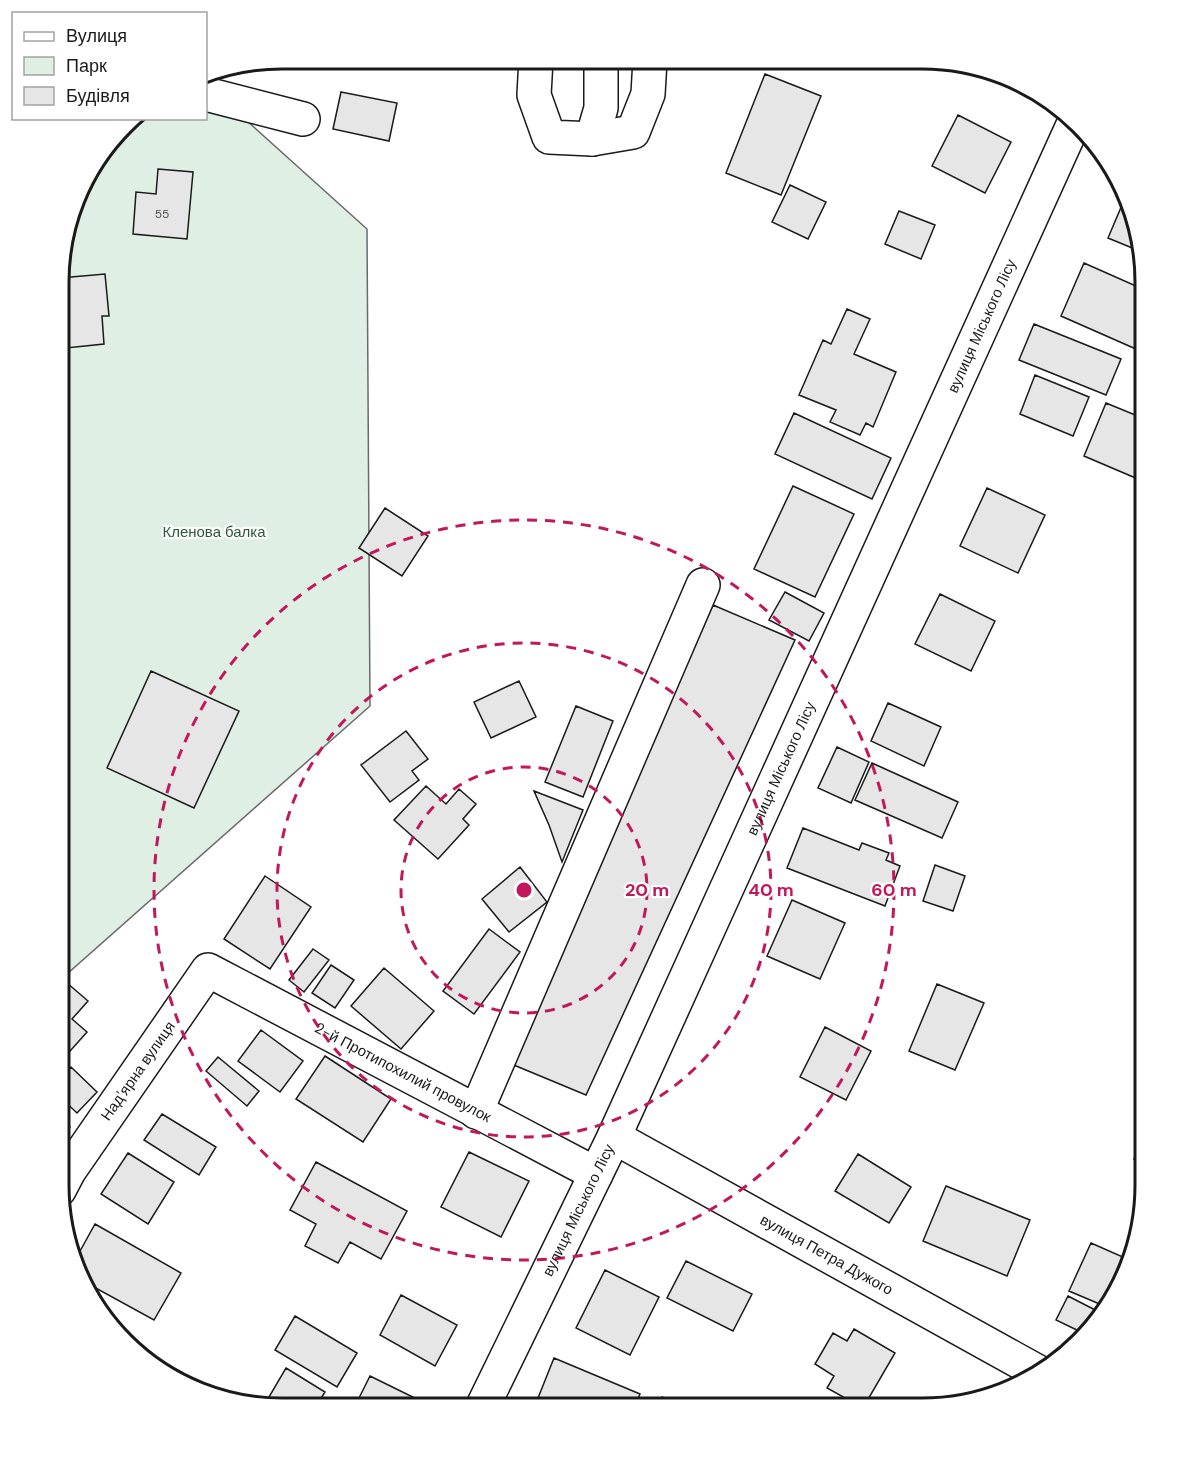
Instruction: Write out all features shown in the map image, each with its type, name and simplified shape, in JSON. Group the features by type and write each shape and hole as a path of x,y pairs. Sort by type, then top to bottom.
{"street":[{"path":"535,69 534,95 549,136 591,139 633,132 648,94 649,69"},
{"path":"591,139 601,108 601,69"},
{"path":"207,93 303,119"},
{"name":"вулиця Міського Лісу","path":"487,1398 614,1137 1072,130"},
{"path":"476,1112 703,585"},
{"name":"2-й Протипохилий провулок","path":"208,970 596,1174"},
{"name":"Надʼярна вулиця","path":"69,1167 208,970"},
{"name":"вулиця Петра Дужого","path":"614,1137 1030,1368"}],"green space":[{"name":"Кленова балка","path":"207,85 367,229 370,706 69,972 69,268 73,241 80,214 91,188 113,152 131,131 144,120 207,120"}],"building":[{"path":"765,74 821,96 781,195 726,173"},
{"path":"341,92 397,103 389,141 333,129"},
{"path":"958,115 1011,142 985,193 932,166"},
{"path":"158,169 193,172 187,239 133,234 136,192 156,194"},
{"path":"790,185 826,202 808,239 772,222"},
{"path":"1121,207 1132,248 1108,238"},
{"path":"899,211 935,225 921,259 885,244"},
{"path":"1084,263 1135,286 1135,349 1061,316"},
{"path":"105,274 109,316 102,316 104,344 69,348 69,277"},
{"path":"847,309 870,319 854,354 896,372 873,427 866,423 860,435 830,422 836,410 799,395 823,340 831,344"},
{"path":"1034,324 1121,359 1106,395 1019,360"},
{"path":"1035,375 1089,397 1073,436 1020,414"},
{"path":"1106,403 1135,415 1135,478 1084,456"},
{"path":"794,413 891,458 872,499 775,454"},
{"path":"793,486 854,514 815,597 754,569"},
{"path":"987,488 1045,515 1018,573 960,546"},
{"path":"385,508 428,536 402,576 359,548"},
{"path":"785,592 824,613 809,641 769,620"},
{"path":"940,594 995,621 971,671 915,644"},
{"path":"713,605 795,640 586,1095 509,1063"},
{"path":"151,671 239,711 194,808 107,768"},
{"path":"519,681 536,717 491,738 474,702"},
{"path":"888,703 941,727 924,766 871,741"},
{"path":"576,706 613,721 583,797 545,782"},
{"path":"406,731 428,759 412,771 419,780 390,802 361,765"},
{"path":"837,747 869,762 851,803 818,788"},
{"path":"872,763 958,802 942,838 855,800"},
{"path":"426,786 446,804 459,789 476,804 463,819 469,825 438,859 394,820"},
{"path":"534,791 583,810 562,862 549,825"},
{"path":"803,828 859,850 862,843 889,853 886,860 900,866 885,906 787,868"},
{"path":"935,865 965,876 953,911 923,901"},
{"path":"520,867 547,902 509,932 482,899"},
{"path":"265,876 311,907 270,969 224,939"},
{"path":"792,900 845,923 820,979 767,956"},
{"path":"489,929 520,952 474,1014 443,991"},
{"path":"313,949 329,960 304,992 289,980"},
{"path":"331,965 354,980 335,1008 312,993"},
{"path":"384,968 434,1011 401,1049 351,1006"},
{"path":"937,984 984,1003 955,1070 909,1051"},
{"path":"69,985 88,1001 72,1019 87,1032 69,1052"},
{"path":"825,1027 871,1051 846,1100 800,1077"},
{"path":"261,1030 303,1061 280,1092 238,1061"},
{"path":"325,1056 391,1099 363,1142 296,1099"},
{"path":"218,1057 259,1091 247,1106 206,1071"},
{"path":"71,1067 97,1092 77,1113 69,1105 69,1069"},
{"path":"162,1114 216,1147 199,1175 144,1140"},
{"path":"469,1152 529,1181 501,1237 441,1207"},
{"path":"128,1153 174,1182 148,1224 101,1194"},
{"path":"858,1154 911,1187 889,1223 835,1191"},
{"path":"316,1162 407,1211 381,1259 350,1242 338,1263 305,1246 316,1224 290,1210"},
{"path":"946,1186 1030,1220 1007,1276 923,1241"},
{"path":"95,1224 181,1273 154,1320 97,1289 80,1252"},
{"path":"1091,1243 1123,1257 1099,1304 1069,1291"},
{"path":"686,1261 752,1294 733,1331 667,1298"},
{"path":"605,1270 659,1297 630,1355 576,1328"},
{"path":"401,1295 457,1325 435,1366 380,1335"},
{"path":"1068,1296 1095,1310 1078,1330 1056,1320"},
{"path":"295,1316 357,1353 337,1387 275,1350"},
{"path":"854,1329 895,1353 869,1398 845,1398 827,1388 834,1376 815,1364 833,1333 847,1341"},
{"path":"554,1358 640,1394 638,1398 538,1398"},
{"path":"286,1368 325,1392 321,1398 268,1398"},
{"path":"370,1376 415,1398 359,1398"}]}
